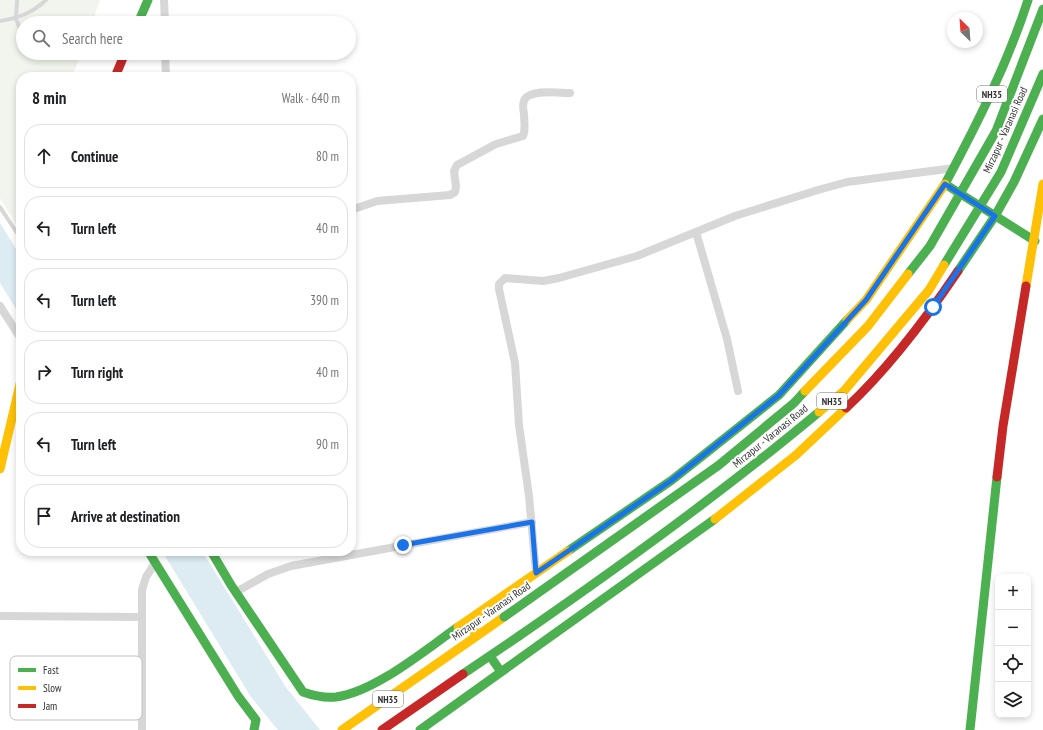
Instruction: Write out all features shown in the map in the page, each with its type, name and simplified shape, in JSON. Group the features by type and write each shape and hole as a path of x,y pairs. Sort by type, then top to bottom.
{"main road":[{"path":"141,16 148,0"},
{"name":"NH35","path":"945,184 983,114 1018,34 1028,0"},
{"name":"Mirzapur - Varanasi Road","path":"342,730 719,465 794,403 868,326 930,246 996,131 1043,9"},
{"path":"118,72 122,60"},
{"name":"Mirzapur - Varanasi Road","path":"382,730 621,566 755,465 844,391 929,290 1001,172 1043,74"},
{"path":"420,730 665,556 751,492 796,456 860,395 924,320 995,216 1014,182 1043,119"},
{"path":"214,556 236,592 303,692 316,697 334,698 354,692 387,676 672,480 779,395 866,300 945,184 995,216 1039,241"},
{"path":"970,730 1003,426 1039,241 1043,184"},
{"path":"0,469 4,437 16,397"},
{"path":"151,556 238,696 256,720 254,730"},
{"path":"467,621 477,636"},
{"path":"490,656 501,672"}],"street":[{"path":"164,0 165,16"},
{"path":"165,60 166,72"},
{"path":"356,208 377,201 450,195 455,192 456,187 454,172 457,164 496,144 523,136 525,126 523,104 527,97 534,94 550,92 570,93"},
{"path":"536,573 532,522 519,425 515,363 499,284 505,278 543,281 579,273 636,256 761,207 847,182 954,168"},
{"path":"696,232 725,332 738,390"},
{"path":"0,306 16,331"},
{"path":"356,554 532,522"},
{"path":"236,592 268,574 291,566 346,556"},
{"path":"141,656 140,618 142,590 146,577 155,563"},
{"path":"0,616 140,618"},
{"path":"142,720 142,730"}],"lane":[{"path":"16,16 17,0"},
{"path":"23,16 46,0"},
{"path":"0,21 16,19"},
{"path":"0,207 16,231"}],"shaded area":[{"path":"0,0 100,0 94,16 16,16 16,60 78,60 74,72 16,72 16,224 0,198"},
{"path":"0,223 16,249 16,309 0,283"},
{"path":"165,556 205,556 285,686 320,730 278,730 251,697"}],"traffic: fast":[{"path":"141,16 148,0"},
{"path":"1028,0 1011,48 991,94 945,184 1035,241"},
{"path":"908,274 930,246 996,131 1043,9"},
{"path":"944,265 1001,172 1043,74"},
{"path":"995,216 1014,182 1043,119"},
{"path":"958,271 995,216"},
{"path":"568,551 672,480 779,395 847,320"},
{"path":"504,617 719,465 794,403 805,391"},
{"path":"519,636 672,527 746,471 819,412"},
{"path":"970,730 997,477"},
{"path":"420,730 715,519"},
{"path":"151,556 238,696 256,720 254,730"},
{"path":"214,556 231,585 303,692 315,696 336,697 351,694 367,687 399,669 458,627"},
{"path":"463,674 519,636"},
{"path":"490,656 501,672"}],"traffic: slow":[{"path":"847,320 866,300 945,184"},
{"path":"1026,286 1043,184"},
{"path":"819,412 844,391 929,290 944,265"},
{"path":"805,391 868,326 908,274"},
{"path":"0,469 16,401"},
{"path":"715,519 796,455 846,408"},
{"path":"458,627 568,551"},
{"path":"342,730 504,617"},
{"path":"467,621 477,636"}],"traffic: jam":[{"path":"117,72 122,60"},
{"path":"846,408 877,377 906,343 958,271"},
{"path":"997,477 1003,426 1026,286"},
{"path":"382,730 463,674"}],"route":[{"path":"403,545 532,522 536,573 672,480 779,395 866,300 927,213 945,184 995,216 933,307"}]}
